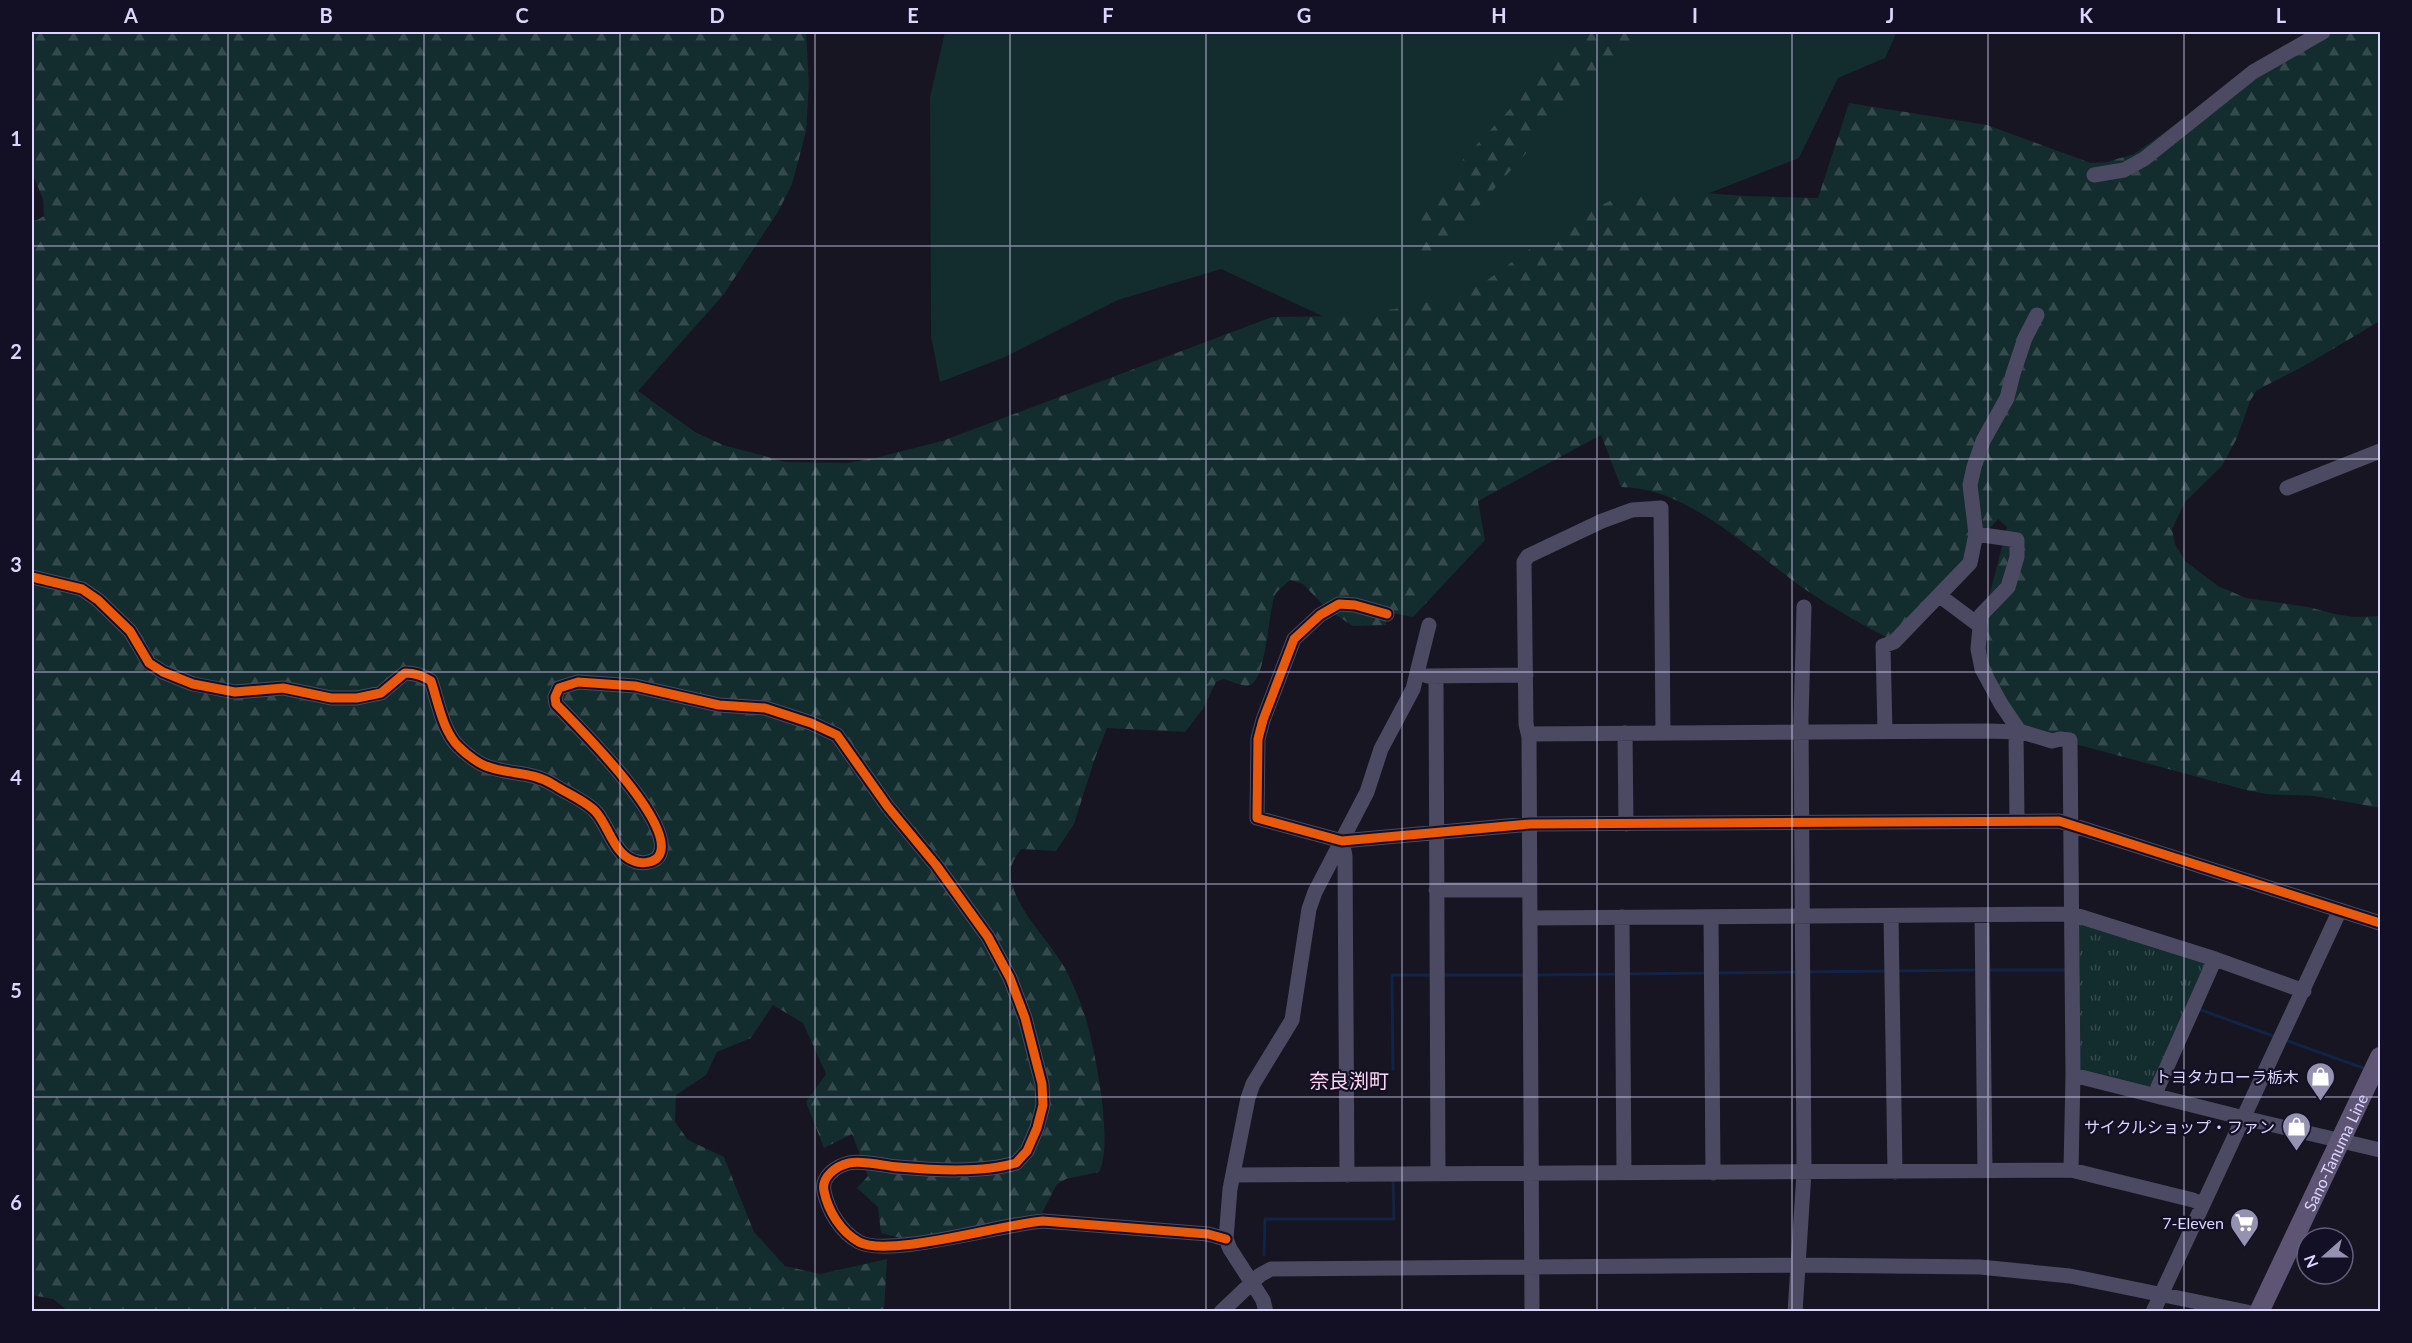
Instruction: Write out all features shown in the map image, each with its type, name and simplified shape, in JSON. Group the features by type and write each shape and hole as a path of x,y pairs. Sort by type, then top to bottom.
{"main road":[{"name":"Sano-Tanuma Line","path":"2259,1311 2380,1058"}],"street":[{"path":"2094,175 2124,170 2144,159 2253,72 2323,32"},
{"path":"1885,731 1883,646 1894,642 1970,563 1976,534 1970,485 1974,467 1983,441 2007,398 2022,347 2037,315"},
{"path":"2287,488 2380,451"},
{"path":"1532,1311 1530,824 1524,562 1528,556 1602,521 1632,510 1661,508 1663,733"},
{"path":"1976,534 2017,540 2017,557 2008,587 1981,615 1978,649 1982,669 2018,732 2016,822"},
{"path":"32,577 82,589 98,600 130,631 149,663 163,672 193,684 235,692 283,688 331,698 357,698 381,693 405,673 426,678 431,681 450,736 459,747 487,767 540,776 595,811 619,849 635,862 645,863 654,860 662,852 663,845 653,817 609,760 556,704 555,697 559,688 578,682 635,686 719,705 765,708 811,723 837,735 888,807 936,865 988,937 1010,978 1025,1018 1038,1059 1043,1105 1037,1128 1027,1151 1016,1163 982,1169 913,1168 850,1163 840,1167 826,1178 823,1186 829,1209 839,1224 860,1243 880,1247 910,1245 1022,1222 1043,1221 1208,1234 1226,1239"},
{"path":"1940,596 1980,626"},
{"path":"1387,614 1354,605 1339,604 1320,615 1294,639 1258,739 1257,818 1342,841 1530,824 2059,821 2380,923"},
{"path":"1795,1311 1804,1173 1801,732 1804,607"},
{"path":"1266,1311 1252,1282 1226,1239 1233,1175 1253,1084 1292,1020 1309,909 1314,892 1367,792 1381,749 1409,698 1429,626"},
{"path":"1416,676 1526,675"},
{"path":"1436,676 1438,1174"},
{"path":"1529,736 1885,731 2018,732 2052,741 2070,740 2073,1075 2071,1170"},
{"path":"1625,733 1626,824"},
{"path":"1342,841 1345,856 1347,1175"},
{"path":"1436,890 1530,890"},
{"path":"2153,1311 2340,910"},
{"path":"1530,918 2072,914 2304,990"},
{"path":"1982,915 1985,1171"},
{"path":"1891,916 1895,1172"},
{"path":"1622,917 1624,1173"},
{"path":"1711,917 1713,1173"},
{"path":"2156,1095 2215,959"},
{"path":"2073,1075 2380,1150"},
{"path":"1233,1175 2071,1170 2202,1204"},
{"path":"1221,1311 1252,1282 1271,1269 1799,1265 1980,1267 2070,1276 2247,1311"}],"green space":[{"path":"32,32 806,32 809,83 806,132 792,184 779,210 724,294 638,391 695,432 723,445 786,462 847,463 942,441 1272,317 1339,316 1402,308 1447,298 1486,281 1571,219 1610,201 1642,192 1679,191 1818,198 1849,103 1987,125 2091,163 2107,162 2134,154 2277,52 2323,32 2380,32 2380,321 2304,366 2257,390 2250,401 2237,438 2222,466 2185,502 2172,529 2175,544 2185,561 2218,586 2246,598 2308,607 2354,617 2380,616 2380,808 2315,796 2266,794 2246,790 2009,726 1984,653 1985,612 2007,527 1998,519 1892,640 1850,618 1809,592 1721,526 1697,511 1672,498 1647,490 1621,487 1601,435 1478,501 1485,540 1413,617 1386,612 1386,625 1353,626 1328,610 1303,584 1290,580 1276,593 1273,600 1261,669 1250,685 1241,685 1223,679 1216,682 1203,709 1185,732 1107,728 1074,824 1056,851 1021,849 1011,869 1012,883 1021,906 1061,961 1082,1007 1094,1052 1104,1119 1105,1140 1099,1172 1066,1179 1057,1184 1042,1213 908,1240 881,1233 878,1207 857,1188 868,1176 852,1134 824,1148 806,1102 826,1074 803,1023 773,1005 751,1038 717,1052 706,1075 676,1095 675,1122 688,1140 724,1157 754,1232 785,1266 820,1274 887,1259 884,1311 68,1311 53,1299 32,1295 32,220 44,216 43,199 32,173"},
{"path":"945,32 1897,32 1885,58 1838,78 1799,158 1590,240 1423,363 1221,269 1118,300 1003,358 940,382 931,337 930,97"},
{"path":"1580,32 1655,32 1598,73 1443,246 1427,261 1415,263 1415,243 1421,222 1446,180 1510,109 1553,55"},
{"path":"2084,923 2204,961 2208,969 2154,1085 2145,1088 2082,1074 2075,1066 2075,927"}],"waterway":[{"path":"1896,971 1977,970"},
{"path":"1986,970 2065,970"},
{"path":"1806,972 1887,971"},
{"path":"1716,973 1797,972"},
{"path":"1626,974 1707,973"},
{"path":"1536,975 1617,974"},
{"path":"1393,1069 1392,975 1434,975"},
{"path":"1443,975 1527,975"},
{"path":"2201,1010 2276,1037"},
{"path":"2285,1040 2363,1068"},
{"path":"1264,1255 1265,1219 1394,1219 1393,1180"}],"cycle path":[{"path":"32,577 82,589 98,600 130,631 149,663 163,672 193,684 235,692 283,688 331,698 357,698 381,693 405,673 425,677 431,681 453,741 465,753 485,766 538,777 581,801 601,818 621,852 627,858 640,863 656,859 661,846 656,827 643,804 605,755 556,704 555,697 559,688 578,682 635,686 719,705 765,708 811,723 837,735 888,807 936,865 988,937 1010,978 1025,1018 1042,1084 1043,1105 1037,1128 1027,1151 1016,1163 958,1170 898,1167 861,1162 839,1167 827,1177 824,1191 829,1206 841,1227 852,1238 874,1246 894,1246 947,1239 1043,1221 1208,1234 1226,1239"},
{"path":"1387,614 1355,605 1339,604 1320,615 1294,639 1258,739 1257,818 1342,841 1530,824 2059,821 2380,923"}],"place":[{"name":"トヨタカローラ栃木","path":"2320,1102"},
{"name":"サイクルショップ・ファン","path":"2296,1152"},
{"name":"7-Eleven","path":"2245,1248"}],"district":[{"name":"奈良渕町","path":"1349,1080"}]}
